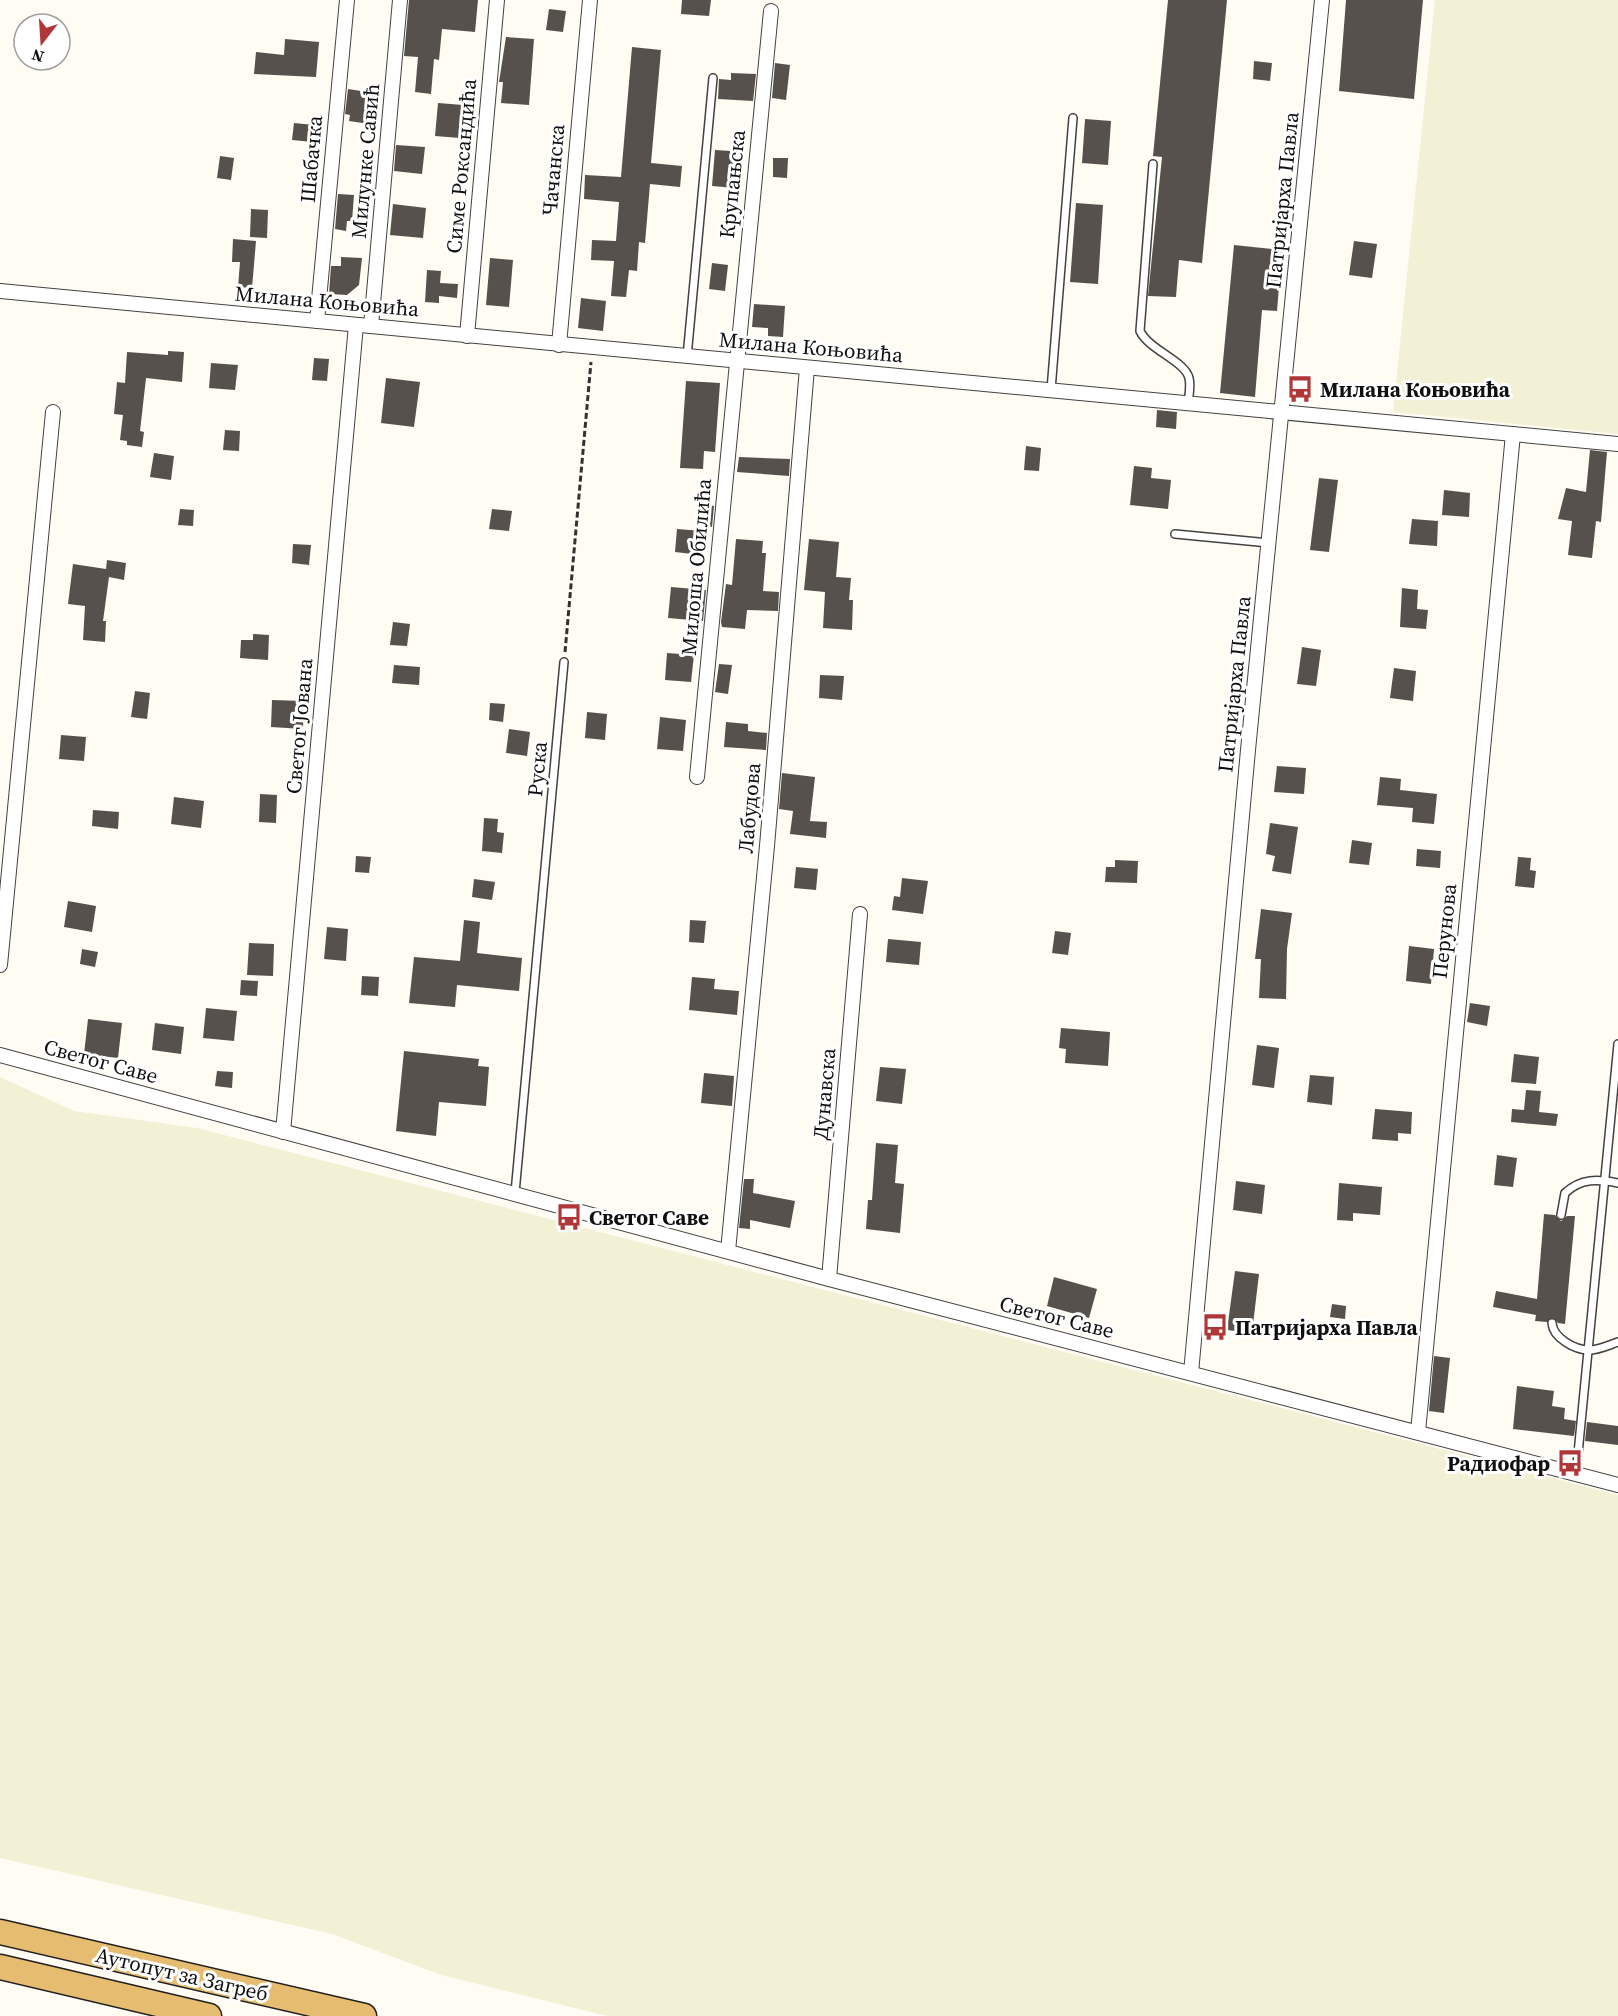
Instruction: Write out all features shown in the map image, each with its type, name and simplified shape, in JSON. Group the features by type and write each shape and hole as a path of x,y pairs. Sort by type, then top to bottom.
{"highway":[{"name":"Аутопут за Загреб","path":"0,1932 364,2016"},
{"name":"Аутопут за Загреб","path":"0,1967 209,2016"}],"street":[{"name":"Шабачка","path":"317,321 347,0"},
{"name":"Милунке Савић","path":"371,326 400,0"},
{"name":"Симе Роксандића","path":"467,336 497,0"},
{"name":"Чачанска","path":"559,345 590,0"},
{"name":"Патријарха Павла","path":"1191,1372 1322,0"},
{"name":"Крупањска","path":"735,362 771,11"},
{"name":"Милана Коњовића","path":"0,291 1618,444"},
{"name":"Светог Јована","path":"283,1132 356,325"},
{"name":"Милоша Обилића","path":"697,777 735,362"},
{"name":"Лабудова","path":"728,1251 767,846 807,368"},
{"path":"0,965 53,412"},
{"name":"Перунова","path":"1418,1432 1513,434"},
{"name":"Дунавска","path":"829,1279 860,914"},
{"name":"Светог Саве","path":"0,1056 829,1279 1618,1485"}],"lane":[{"path":"687,357 713,78"},
{"path":"1051,390 1073,118"},
{"path":"1153,164 1140,331 1149,343 1186,371 1189,382 1188,403"},
{"path":"1174,534 1269,543"},
{"name":"Руска","path":"515,1193 564,662"},
{"path":"1576,1474 1618,1044"},
{"path":"1561,1215 1566,1193 1580,1182 1605,1180 1618,1184"},
{"path":"1552,1323 1552,1328 1567,1343 1589,1350 1618,1342"}],"path":[{"path":"564,662 592,348"}],"shaded area":[{"path":"1435,0 1618,0 1618,434 1393,412"},
{"path":"0,1077 74,1111 197,1128 1618,1495 1618,2016 607,2016 441,1975 332,1934 0,1858"}],"building":[{"path":"409,0 478,0 475,32 442,29 439,60 434,59 431,94 415,92 418,57 404,56"},
{"path":"682,0 711,0 709,16 681,14"},
{"path":"1168,0 1227,0 1202,263 1179,260 1176,297 1148,296 1162,157 1153,156"},
{"path":"1346,0 1423,0 1414,99 1339,91"},
{"path":"549,9 566,11 563,32 546,30"},
{"path":"506,37 534,39 529,105 501,103 503,82 499,82"},
{"path":"285,39 319,42 316,77 254,74 256,52 284,55"},
{"path":"632,47 661,50 651,163 682,166 680,187 650,184 645,243 639,242 637,271 629,270 626,297 611,296 614,261 591,260 592,240 616,241 619,202 584,199 585,175 621,177"},
{"path":"1254,61 1272,63 1270,81 1253,79"},
{"path":"775,63 790,65 786,100 772,98"},
{"path":"731,73 756,74 753,101 718,99 719,79 731,80"},
{"path":"348,89 374,93 369,124 349,121 350,115 345,114"},
{"path":"438,103 463,105 460,138 435,136"},
{"path":"1085,119 1111,121 1108,165 1082,163"},
{"path":"294,123 314,125 313,142 292,140"},
{"path":"396,145 425,147 422,174 394,171"},
{"path":"715,150 731,151 730,158 737,159 735,188 712,186"},
{"path":"220,156 234,158 231,180 217,178"},
{"path":"773,158 788,158 787,178 773,177"},
{"path":"338,194 354,195 352,221 347,221 346,231 335,229"},
{"path":"1076,203 1103,205 1098,284 1070,282"},
{"path":"393,204 426,208 423,238 390,235"},
{"path":"251,209 268,210 267,238 250,237"},
{"path":"233,239 256,241 252,288 238,287 240,262 232,262"},
{"path":"1354,241 1377,244 1372,278 1349,275"},
{"path":"1234,245 1282,250 1277,311 1262,310 1255,397 1220,393"},
{"path":"341,257 362,258 359,285 347,295 329,294 331,266 341,266"},
{"path":"490,258 513,260 509,307 486,305"},
{"path":"712,263 728,265 725,291 709,289"},
{"path":"427,270 441,271 440,283 458,284 457,298 439,296 439,303 425,302"},
{"path":"581,298 606,301 603,331 578,328"},
{"path":"754,304 785,306 783,337 768,336 768,328 752,327"},
{"path":"168,351 184,352 182,382 146,378 140,431 144,432 142,447 127,445 127,441 120,440 123,415 114,414 117,382 125,383 127,352 168,355"},
{"path":"314,358 329,359 327,381 312,380"},
{"path":"211,363 238,365 235,390 209,388"},
{"path":"386,378 420,382 414,427 381,423"},
{"path":"686,381 720,383 715,452 704,451 703,469 680,468"},
{"path":"1157,410 1177,412 1176,429 1156,427"},
{"path":"225,430 240,431 239,451 223,450"},
{"path":"1026,446 1041,448 1039,471 1024,470"},
{"path":"1590,450 1607,452 1601,522 1596,521 1592,558 1568,555 1572,521 1558,519 1566,488 1586,492"},
{"path":"154,453 174,456 171,480 150,477"},
{"path":"739,457 790,459 789,476 737,472"},
{"path":"1134,466 1152,468 1151,478 1171,480 1168,509 1130,505"},
{"path":"1319,478 1338,480 1329,552 1310,550"},
{"path":"1444,490 1470,493 1469,517 1442,515"},
{"path":"704,504 714,506 712,527 700,525"},
{"path":"180,509 194,510 193,526 178,525"},
{"path":"492,509 512,511 509,531 489,529"},
{"path":"1412,519 1438,521 1437,546 1409,544"},
{"path":"677,529 703,531 701,555 675,552"},
{"path":"736,539 763,541 762,553 766,553 763,591 779,592 778,611 747,610 745,629 722,627 721,622 726,584 732,585"},
{"path":"809,539 839,542 836,577 851,578 849,600 853,600 852,630 823,628 825,592 804,590"},
{"path":"293,544 311,545 309,565 292,563"},
{"path":"107,560 126,563 124,580 109,577 103,621 106,621 105,642 83,640 85,606 68,604 73,564 106,569"},
{"path":"671,587 706,590 703,621 668,618"},
{"path":"1402,588 1418,590 1417,609 1428,610 1426,629 1400,627"},
{"path":"393,622 410,624 407,646 390,645"},
{"path":"253,634 269,635 268,660 240,658 241,640 253,640"},
{"path":"1302,647 1321,650 1316,686 1297,684"},
{"path":"667,653 694,655 691,682 665,680"},
{"path":"719,664 732,665 728,694 715,692"},
{"path":"394,665 420,667 419,685 392,683"},
{"path":"1394,668 1416,671 1413,701 1390,698"},
{"path":"820,675 844,676 842,700 819,698"},
{"path":"135,691 150,693 147,719 131,717"},
{"path":"272,700 304,701 303,729 271,727"},
{"path":"490,703 505,704 503,722 489,720"},
{"path":"587,712 607,714 605,740 585,738"},
{"path":"660,717 686,720 683,751 657,749"},
{"path":"726,722 748,724 748,731 767,733 766,750 724,747"},
{"path":"509,729 530,732 527,756 506,753"},
{"path":"61,735 86,737 84,761 59,759"},
{"path":"1277,766 1306,768 1304,794 1274,792"},
{"path":"782,773 815,777 810,821 827,822 826,838 790,834 793,811 779,809"},
{"path":"1380,777 1401,779 1400,790 1437,794 1434,824 1412,822 1413,808 1377,805"},
{"path":"260,794 277,795 276,823 259,822"},
{"path":"174,797 204,801 201,828 171,824"},
{"path":"93,810 119,812 118,829 92,826"},
{"path":"484,818 498,819 497,832 504,833 502,853 482,851"},
{"path":"1270,823 1298,827 1291,874 1272,871 1275,856 1266,854"},
{"path":"1352,840 1372,843 1369,865 1349,863"},
{"path":"1417,849 1441,851 1440,868 1416,866"},
{"path":"356,856 371,857 369,873 355,872"},
{"path":"1518,857 1531,858 1530,870 1536,871 1534,888 1515,886"},
{"path":"1115,860 1138,861 1137,883 1105,882 1106,867 1115,867"},
{"path":"796,867 818,869 816,890 794,888"},
{"path":"902,878 928,881 923,914 892,910 894,896 900,897"},
{"path":"474,879 495,882 492,900 472,897"},
{"path":"68,901 96,906 92,932 64,927"},
{"path":"1261,909 1292,913 1287,949 1286,999 1259,998 1261,959 1255,959"},
{"path":"464,920 480,922 477,953 522,958 519,991 457,985 455,1007 409,1003 414,957 460,961"},
{"path":"690,920 706,921 704,943 689,942"},
{"path":"327,927 348,929 346,961 324,959"},
{"path":"1055,931 1071,933 1068,955 1052,953"},
{"path":"888,939 921,942 919,965 886,962"},
{"path":"249,943 274,944 273,976 247,975"},
{"path":"1409,946 1434,949 1431,984 1406,981"},
{"path":"82,949 98,952 95,967 80,964"},
{"path":"362,976 379,977 378,996 361,995"},
{"path":"692,977 715,979 714,989 739,991 737,1015 689,1010"},
{"path":"241,980 258,981 257,996 240,995"},
{"path":"1470,1003 1490,1006 1487,1026 1467,1022"},
{"path":"206,1008 237,1011 234,1041 203,1038"},
{"path":"88,1019 122,1023 118,1058 84,1054"},
{"path":"155,1023 184,1027 181,1054 152,1050"},
{"path":"1061,1028 1110,1032 1108,1066 1065,1063 1066,1049 1059,1048"},
{"path":"1257,1045 1279,1048 1274,1088 1252,1085"},
{"path":"404,1051 479,1059 478,1066 489,1067 486,1106 439,1102 436,1136 396,1131"},
{"path":"1514,1054 1539,1057 1536,1084 1511,1082"},
{"path":"880,1067 906,1069 902,1104 876,1101"},
{"path":"217,1071 233,1072 232,1088 215,1086"},
{"path":"704,1073 734,1076 732,1106 701,1103"},
{"path":"1310,1075 1334,1077 1332,1105 1307,1102"},
{"path":"1526,1090 1541,1091 1539,1112 1558,1114 1556,1126 1511,1122 1512,1109 1524,1110"},
{"path":"1375,1109 1412,1112 1411,1134 1398,1133 1398,1141 1372,1139"},
{"path":"876,1143 898,1145 895,1183 904,1184 900,1233 866,1229 868,1200 872,1200"},
{"path":"1497,1155 1517,1158 1513,1187 1494,1185"},
{"path":"744,1179 754,1179 753,1193 795,1201 790,1228 750,1220 750,1229 739,1228"},
{"path":"1236,1181 1265,1185 1262,1214 1233,1210"},
{"path":"1339,1183 1382,1187 1380,1215 1353,1213 1353,1221 1337,1220"},
{"path":"1544,1214 1555,1215 1561,1221 1567,1216 1575,1216 1565,1324 1558,1323 1553,1318 1547,1322 1535,1321 1536,1315 1493,1307 1496,1291 1537,1299"},
{"path":"1235,1271 1259,1274 1252,1333 1227,1330"},
{"path":"1054,1277 1097,1289 1089,1318 1047,1306"},
{"path":"1332,1304 1346,1306 1345,1319 1330,1317"},
{"path":"1434,1356 1450,1358 1444,1413 1429,1411"},
{"path":"1517,1386 1554,1391 1552,1406 1565,1408 1564,1419 1576,1421 1574,1436 1513,1429"},
{"path":"1587,1422 1618,1426 1618,1445 1585,1441"}],"place":[{"name":"Милана Коњовића","path":"1300,389"},
{"name":"Светог Саве","path":"569,1217"},
{"name":"Патријарха Павла","path":"1215,1327"},
{"name":"Радиофар","path":"1570,1463"}]}
